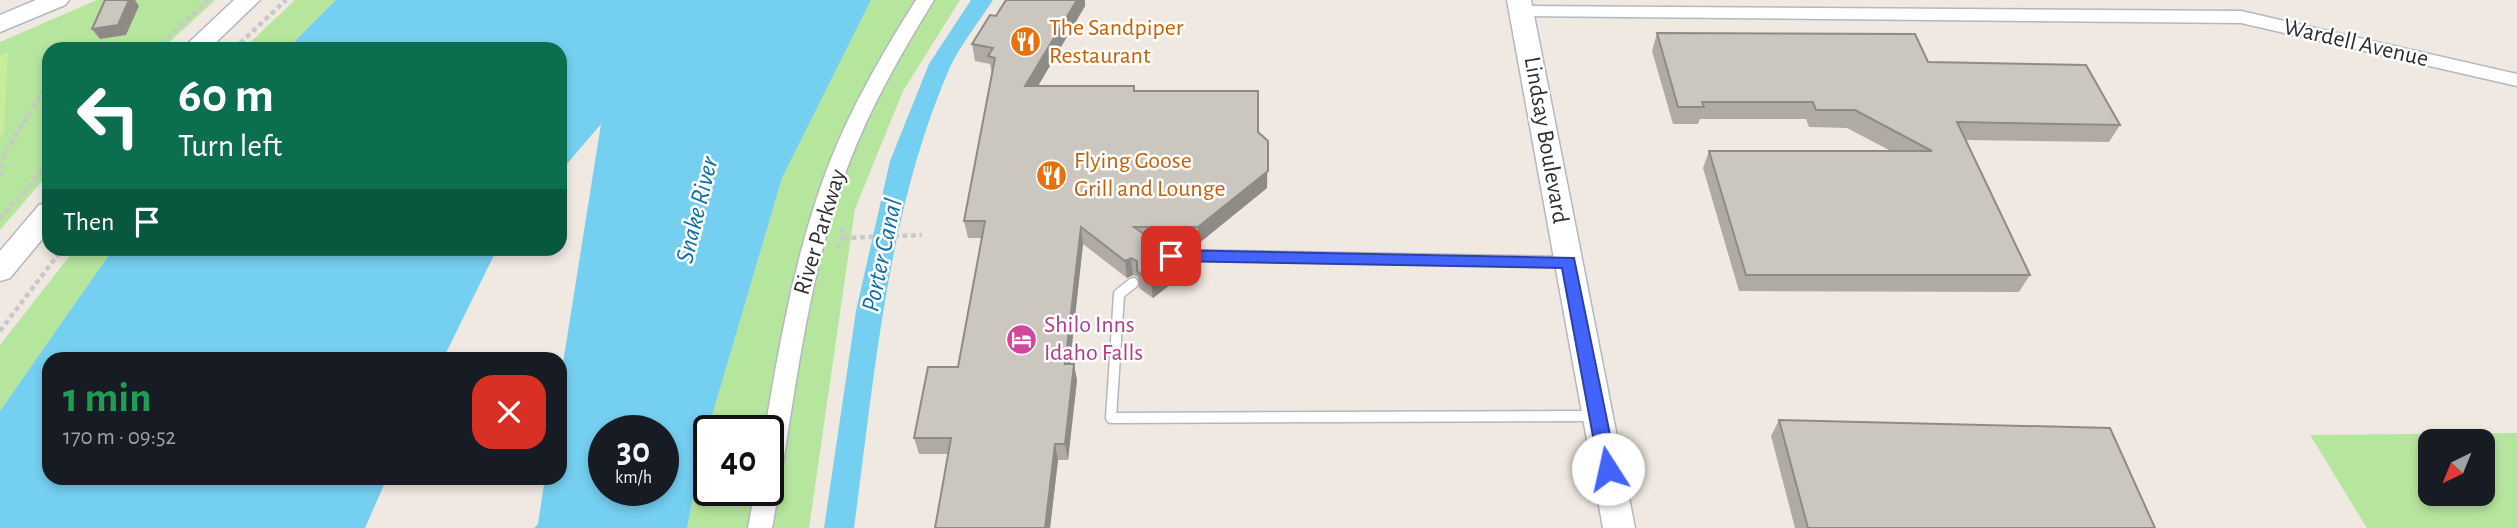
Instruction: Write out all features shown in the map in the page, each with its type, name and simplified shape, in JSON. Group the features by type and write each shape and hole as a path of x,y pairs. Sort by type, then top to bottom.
{"street":[{"path":"0,24 57,0"},
{"path":"202,42 248,0"},
{"name":"River Parkway","path":"780,415 799,302 833,180 871,93 925,0"},
{"name":"Wardell Avenue","path":"1521,6 2241,17 2517,80"},
{"name":"Lindsay Boulevard","path":"1521,6 1619,528"},
{"path":"0,270 42,220"},
{"path":"761,528 764,506"}],"lane":[{"path":"1161,263 1171,256 1569,262"},
{"path":"1133,283 1119,294 1111,418 1598,416"}],"path":[{"path":"163,42 208,0"},
{"path":"241,42 286,0"},
{"path":"0,176 5,153 42,92"},
{"path":"0,219 42,171"},
{"path":"843,238 922,235"},
{"path":"0,331 58,256"}],"green space":[{"path":"97,0 215,0 170,42 42,42 42,181 0,230 0,42"},
{"path":"295,0 336,0 294,42 250,42"},
{"path":"871,0 960,0 903,91 855,209 809,528 687,528 693,498 693,506 784,506 784,415 712,415 782,178"},
{"path":"8,52 4,132 0,137 0,56"},
{"path":"70,256 109,256 0,411 0,345"},
{"path":"2496,433 2517,433 2517,528 2367,528 2310,435 2418,434 2418,506 2496,506"}],"water":[{"name":"Snake River","path":"336,0 871,0 782,178 712,415 693,415 693,498 687,528 534,528 538,524 544,485 567,485 567,352 565,352 601,124 567,164 567,42 294,42"},
{"path":"108,256 494,256 446,352 42,352 42,485 384,485 365,528 0,528 0,411"}],"building":[{"path":"105,0 129,0 118,25 92,29"},
{"name":"Shilo Inns Idaho Falls","path":"1006,0 1077,0 1025,86 1134,86 1134,91 1258,91 1258,132 1268,141 1268,171 1198,227 1134,227 1154,241 1154,252 1160,254 1166,251 1179,261 1151,282 1137,271 1137,261 1131,258 1125,261 1081,227 1065,364 1074,364 1065,444 1055,444 1045,528 935,528 951,438 914,438 928,367 958,367 985,221 964,221 995,58 988,56 993,48 972,44 990,15 996,16"},
{"path":"1657,33 1915,34 1928,62 2086,65 2120,125 1957,122 2030,275 1746,275 1709,151 1932,151 1855,110 1816,110 1813,102 1702,102 1704,107 1678,107"},
{"path":"1779,420 2110,428 2155,528 1808,528"}],"waterway":[{"name":"Porter Canal","path":"839,528 870,311 902,161 940,64 982,0"}],"place":[{"name":"The Sandpiper Restaurant","path":"1026,42"},
{"name":"Flying Goose Grill and Lounge","path":"1051,175"},
{"name":"Shilo Inns Idaho Falls","path":"1021,339"}],"route":[{"path":"1171,256 1569,262 1608,469"}]}
